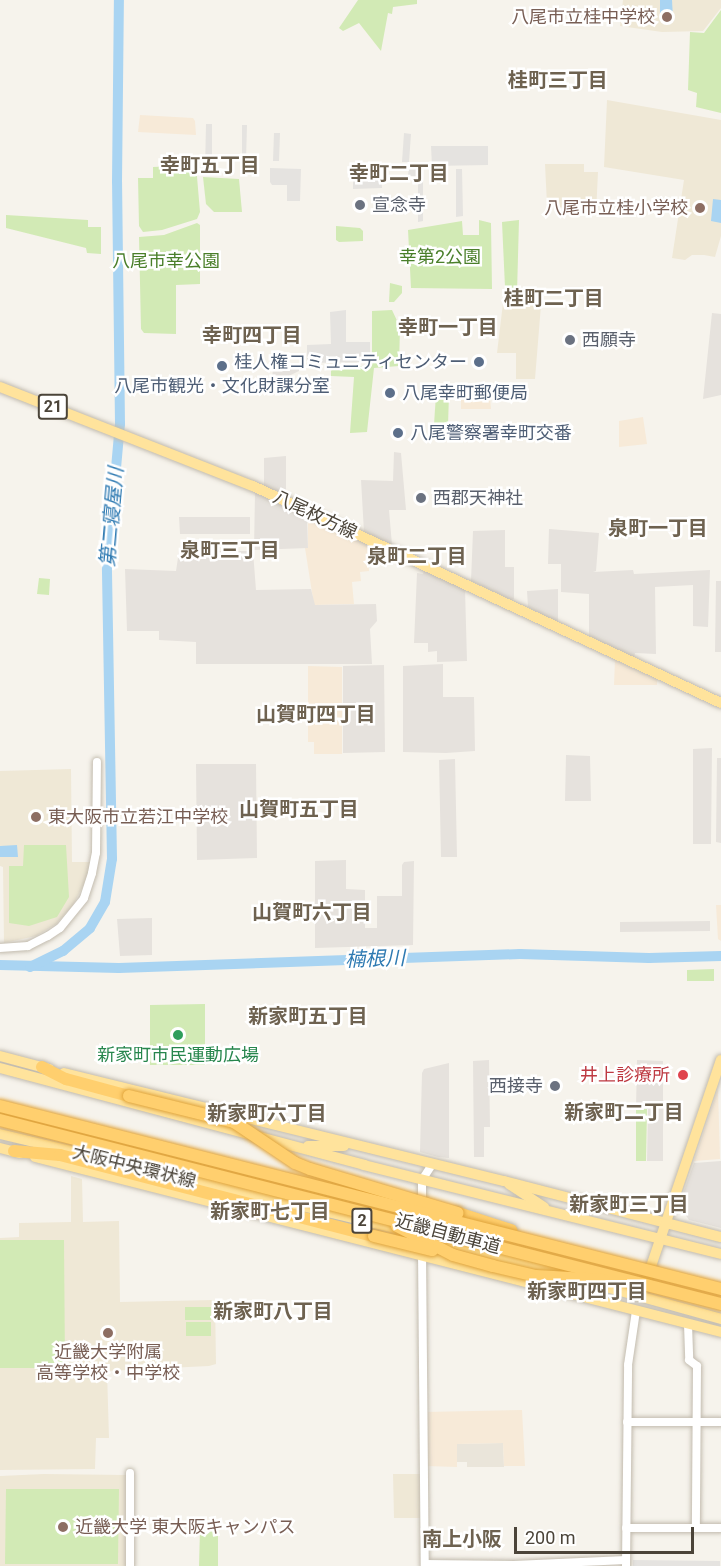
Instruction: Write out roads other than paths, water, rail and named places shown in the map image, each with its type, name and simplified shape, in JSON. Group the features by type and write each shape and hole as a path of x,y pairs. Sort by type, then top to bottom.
{"highway":[{"path":"42,1067 66,1079 234,1122 295,1163 319,1173 621,1264"},
{"name":"近畿自動車道","path":"0,1106 721,1289"},
{"name":"近畿自動車道","path":"0,1120 721,1304"},
{"path":"14,1151 60,1155 536,1276 629,1281"},
{"path":"377,1216 453,1255"}],"main road":[{"name":"八尾枚方線","path":"0,387 130,436 252,486 721,703"},
{"path":"0,1056 721,1237"},
{"path":"636,1311 721,1060"},
{"path":"0,1068 422,1180 721,1254"},
{"name":"大阪中央環状線","path":"0,1134 422,1235 721,1319"},
{"path":"296,1146 360,1146"},
{"name":"2","path":"0,1148 721,1332"},
{"path":"504,1181 532,1201 564,1216"}],"street":[{"path":"0,948 28,946 48,936 60,928 84,898 96,853 97,762"},
{"path":"433,1164 422,1180 425,1565 626,1563 630,1345 636,1311"},
{"path":"688,1324 689,1360 697,1366 696,1527"},
{"path":"627,1422 721,1422"},
{"path":"130,1473 130,1566"},
{"path":"626,1528 721,1528"}],"water":[{"path":"660,0 672,0 673,19 660,19"},
{"path":"713,199 721,200 721,223 711,221"},
{"path":"17,845 18,857 0,857 0,846"}],"waterway":[{"name":"第二寝屋川","path":"30,967 63,951 90,928 105,902 112,859 107,569 120,424 117,182 119,0"},
{"name":"楠根川","path":"0,965 119,968 520,954 649,958 721,956"}],"place":[{"name":"八尾市立桂中学校","path":"667,17"},
{"name":"宣念寺","path":"360,205"},
{"name":"八尾市立桂小学校","path":"700,208"},
{"name":"西願寺","path":"570,340"},
{"name":"桂人権コミュニティセンター","path":"479,362"},
{"name":"八尾市観光・文化財課分室","path":"222,366"},
{"name":"八尾幸町郵便局","path":"390,393"},
{"name":"八尾警察署幸町交番","path":"398,433"},
{"name":"西郡天神社","path":"421,498"},
{"name":"東大阪市立若江中学校","path":"36,817"},
{"name":"新家町市民運動広場","path":"178,1035"},
{"name":"井上診療所","path":"683,1075"},
{"name":"西接寺","path":"555,1086"},
{"name":"近畿大学附属 高等学校・中学校","path":"108,1333"},
{"name":"近畿大学 東大阪キャンパス","path":"63,1527"}],"district":[{"name":"桂町三丁目","path":"558,80"},
{"name":"幸町五丁目","path":"210,165"},
{"name":"幸町二丁目","path":"399,173"},
{"name":"桂町二丁目","path":"554,298"},
{"name":"幸町一丁目","path":"448,327"},
{"name":"幸町四丁目","path":"252,335"},
{"name":"泉町一丁目","path":"658,528"},
{"name":"泉町三丁目","path":"230,550"},
{"name":"泉町二丁目","path":"417,556"},
{"name":"山賀町四丁目","path":"316,714"},
{"name":"山賀町五丁目","path":"299,809"},
{"name":"山賀町六丁目","path":"312,912"},
{"name":"新家町五丁目","path":"308,1016"},
{"name":"新家町二丁目","path":"624,1112"},
{"name":"新家町六丁目","path":"267,1113"},
{"name":"新家町三丁目","path":"629,1204"},
{"name":"新家町七丁目","path":"270,1211"},
{"name":"新家町四丁目","path":"587,1291"},
{"name":"新家町八丁目","path":"273,1311"},
{"name":"南上小阪","path":"462,1539"}],"park label":[{"name":"幸第2公園","path":"440,257"},
{"name":"八尾市幸公園","path":"166,261"}]}
